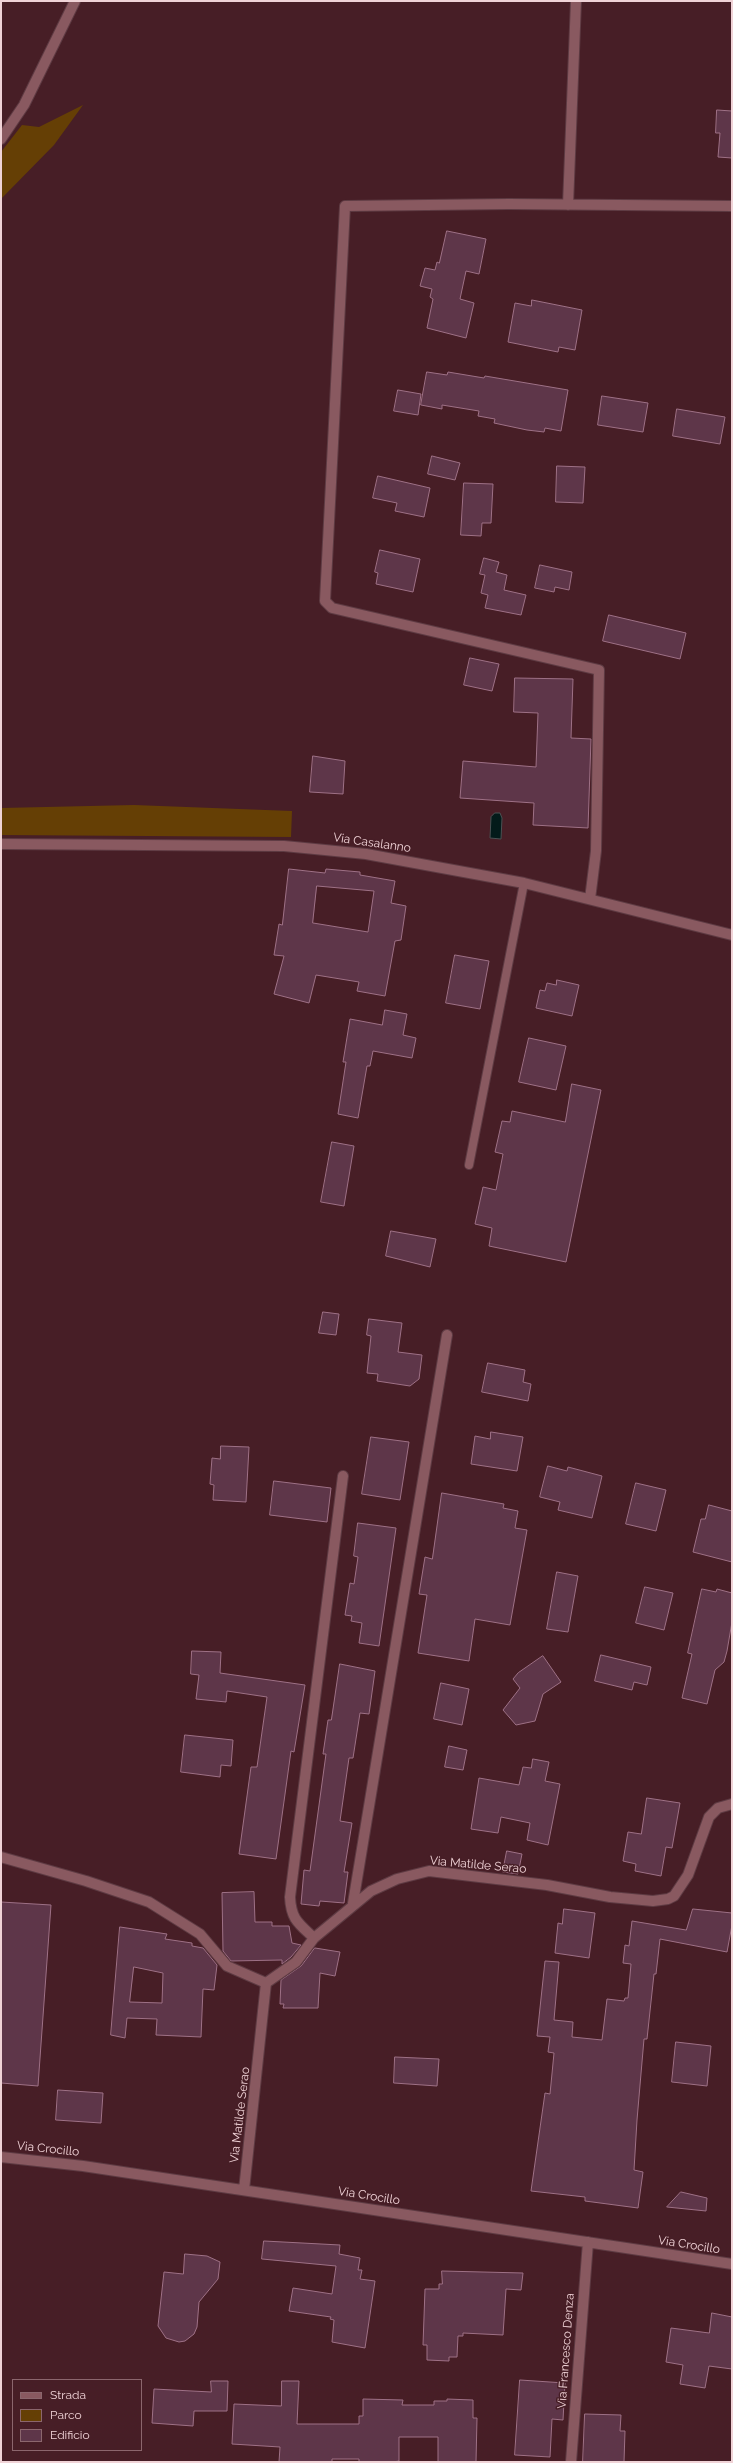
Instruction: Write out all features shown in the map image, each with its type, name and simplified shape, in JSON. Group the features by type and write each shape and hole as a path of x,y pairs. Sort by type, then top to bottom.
{"street":[{"path":"1,139 24,105 74,1"},
{"path":"568,205 576,1"},
{"path":"590,899 596,851 599,670 332,608 325,601 345,206 732,206"},
{"name":"Via Casalanno","path":"1,844 284,846 366,854 524,883 732,935"},
{"path":"353,1903 446,1335"},
{"path":"314,1938 296,1921 290,1912 290,1897 343,1476"},
{"name":"Via Matilde Serao","path":"244,2190 266,1983 296,1962 314,1938 353,1903 371,1891 398,1880 429,1872 547,1885 610,1897 653,1901 668,1899 674,1896 688,1875 709,1817 718,1808 732,1804"},
{"path":"1,1857 86,1881 149,1902 200,1934 227,1966 266,1983"},
{"name":"Via Crocillo","path":"1,2157 83,2166 732,2264"},
{"name":"Via Francesco Denza","path":"571,2462 588,2242"}],"lane":[{"path":"469,1166 524,883"}],"green space":[{"path":"83,105 54,145 1,199 1,152 22,125 39,127"},
{"path":"134,805 292,811 291,837 1,835 1,808"}],"water":[{"path":"495,813 500,813 502,818 501,839 490,838 491,817"}],"building":[{"path":"717,110 732,111 732,158 718,157 720,133 716,133"},
{"path":"447,231 486,239 479,274 466,271 460,299 474,303 466,338 427,328 433,299 430,297 432,289 420,286 425,268 435,270 437,262 439,263"},
{"path":"532,300 582,310 575,350 559,347 558,352 508,342 515,303 531,306"},
{"path":"427,372 447,375 448,372 484,378 485,376 568,390 561,431 545,428 544,432 527,430 494,423 495,419 478,416 479,411 442,405 442,409 421,405"},
{"path":"398,390 421,394 418,415 394,411"},
{"path":"602,396 648,403 643,432 598,425"},
{"path":"677,409 725,417 720,444 673,436"},
{"path":"432,456 460,463 455,480 428,474"},
{"path":"557,466 585,467 583,503 556,502"},
{"path":"378,476 430,488 424,517 395,511 397,503 373,498"},
{"path":"464,483 493,484 491,523 482,523 481,536 461,535"},
{"path":"380,550 420,559 413,592 376,584 378,573 375,572"},
{"path":"484,558 499,562 496,572 507,575 504,590 526,595 521,615 485,608 488,595 481,593 485,575 480,574"},
{"path":"540,565 572,572 569,590 555,587 554,592 535,588"},
{"path":"609,615 686,633 680,659 603,641"},
{"path":"470,658 499,664 492,691 464,685"},
{"path":"515,678 573,679 571,738 591,739 588,828 533,825 534,803 460,798 463,761 536,767 538,713 514,712"},
{"path":"313,756 345,761 343,794 310,792"},
{"path":"289,869 325,873 326,869 360,872 360,875 395,881 391,903 406,906 401,940 395,941 385,996 357,991 359,982 316,975 309,1003 274,994 284,956 274,955 279,924 282,925","holes":["317,886 374,891 368,932 313,923"]},
{"path":"455,955 489,961 480,1009 446,1003"},
{"path":"557,980 579,985 572,1016 536,1008 540,990 545,991 547,983 556,985"},
{"path":"385,1010 407,1014 403,1035 416,1038 412,1058 373,1051 370,1066 367,1066 358,1118 338,1114 346,1062 343,1062 350,1019 382,1025"},
{"path":"529,1038 566,1046 556,1090 519,1082"},
{"path":"572,1084 601,1090 566,1262 489,1246 492,1228 475,1224 483,1187 496,1190 503,1154 495,1152 502,1121 510,1122 512,1111 565,1122"},
{"path":"332,1142 354,1146 344,1206 321,1202"},
{"path":"391,1231 436,1239 430,1267 386,1256"},
{"path":"323,1312 339,1314 336,1335 319,1333"},
{"path":"369,1319 402,1323 398,1352 422,1355 419,1379 410,1386 377,1381 378,1374 367,1373 371,1336 367,1335"},
{"path":"488,1363 525,1370 523,1382 531,1384 528,1401 482,1392"},
{"path":"491,1432 523,1437 517,1471 471,1464 475,1436 490,1439"},
{"path":"371,1437 409,1442 400,1500 362,1494"},
{"path":"221,1446 249,1447 246,1502 213,1500 214,1485 210,1484 212,1458 220,1459"},
{"path":"548,1466 567,1471 568,1467 602,1476 592,1518 558,1510 560,1502 540,1497"},
{"path":"274,1481 331,1488 327,1522 270,1515"},
{"path":"636,1483 666,1490 656,1531 626,1524"},
{"path":"442,1493 504,1504 503,1508 518,1511 515,1528 527,1530 510,1625 475,1619 469,1661 418,1653 427,1595 419,1594 425,1557 432,1559"},
{"path":"709,1505 732,1511 732,1562 693,1552 701,1519 705,1519"},
{"path":"358,1523 396,1528 379,1646 359,1643 362,1623 351,1621 352,1616 345,1615 350,1583 354,1584 358,1557 354,1556"},
{"path":"557,1572 578,1576 568,1632 547,1629"},
{"path":"645,1587 673,1593 664,1630 636,1623"},
{"path":"702,1589 716,1592 717,1589 732,1593 732,1622 727,1651 724,1662 715,1670 707,1704 682,1698 692,1654 688,1653"},
{"path":"192,1651 221,1652 220,1673 305,1685 294,1752 291,1751 276,1859 239,1854 251,1767 257,1767 267,1697 227,1691 226,1702 196,1699 199,1675 191,1674"},
{"path":"601,1655 651,1667 647,1685 634,1682 632,1690 595,1681"},
{"path":"543,1656 561,1682 543,1694 535,1721 516,1725 503,1710 520,1688 513,1679 518,1673"},
{"path":"340,1664 375,1671 369,1714 360,1713 353,1758 349,1758 340,1821 352,1823 344,1872 348,1872 344,1903 320,1901 319,1906 301,1904 304,1870 310,1871 326,1754 323,1754 328,1720 331,1720"},
{"path":"441,1683 469,1689 462,1725 434,1719"},
{"path":"185,1735 233,1740 231,1766 221,1765 220,1777 181,1772"},
{"path":"449,1746 467,1750 463,1770 445,1767"},
{"path":"533,1759 549,1762 545,1781 560,1784 548,1845 527,1840 530,1823 501,1817 498,1833 471,1829 479,1778 519,1785 523,1767 531,1768"},
{"path":"647,1798 680,1803 672,1848 666,1847 661,1876 635,1871 636,1864 623,1861 628,1832 641,1834"},
{"path":"507,1851 522,1854 518,1874 503,1872"},
{"path":"254,1892 255,1922 272,1922 272,1926 289,1926 292,1943 301,1945 291,1957 282,1964 282,1960 231,1961 223,1951 222,1893"},
{"path":"1,1902 51,1905 38,2086 1,2083"},
{"path":"564,1909 595,1913 589,1958 555,1953 558,1923 562,1924"},
{"path":"693,1909 732,1913 732,1925 727,1952 660,1939 656,1974 654,1974 647,2039 644,2039 637,2120 634,2170 643,2172 638,2208 585,2201 585,2197 531,2191 545,2093 550,2094 554,2053 548,2052 550,2037 537,2036 545,1961 559,1962 554,2020 573,2022 572,2037 602,2040 607,1999 624,2001 625,1998 628,1998 631,1964 623,1963 625,1945 629,1946 632,1921 686,1930"},
{"path":"120,1927 167,1934 165,1939 192,1943 192,1946 203,1948 217,1965 214,1990 203,1989 201,2037 156,2035 157,2019 127,2018 125,2038 111,2035","holes":["134,1967 163,1973 162,2003 130,2002"]},
{"path":"315,1948 340,1952 335,1976 320,1973 318,2008 283,2008 284,2004 280,2004 281,1980 301,1966"},
{"path":"676,2042 711,2046 707,2086 672,2082"},
{"path":"395,2057 439,2059 437,2086 394,2083"},
{"path":"58,2090 103,2093 101,2123 56,2120"},
{"path":"681,2192 707,2198 706,2211 667,2207"},
{"path":"264,2241 340,2245 339,2254 360,2258 358,2270 362,2270 360,2279 375,2281 365,2348 332,2342 334,2320 330,2319 331,2317 289,2311 293,2288 332,2294 336,2266 262,2259"},
{"path":"185,2254 207,2256 220,2262 218,2279 199,2302 197,2327 194,2334 185,2341 179,2342 166,2338 158,2326 164,2272 183,2274"},
{"path":"442,2271 523,2273 521,2290 506,2289 503,2335 463,2333 463,2336 458,2336 457,2357 449,2357 449,2361 427,2360 427,2345 423,2345 425,2289 439,2289 439,2284 442,2284"},
{"path":"712,2313 732,2317 732,2369 709,2366 705,2388 680,2384 683,2365 666,2362 671,2328 709,2333"},
{"path":"520,2380 565,2383 563,2420 552,2419 550,2457 515,2455"},
{"path":"211,2381 228,2381 227,2411 194,2411 193,2426 152,2423 154,2389 211,2392"},
{"path":"282,2381 299,2381 297,2424 359,2424 359,2416 363,2416 363,2399 403,2400 402,2405 434,2405 434,2401 447,2401 447,2399 473,2400 473,2418 477,2418 476,2462 438,2462 438,2437 399,2437 399,2461 393,2462 359,2462 359,2459 332,2459 332,2462 279,2462 280,2447 232,2444 234,2404 281,2406"},
{"path":"585,2414 621,2415 620,2431 625,2431 624,2462 583,2462"}]}
